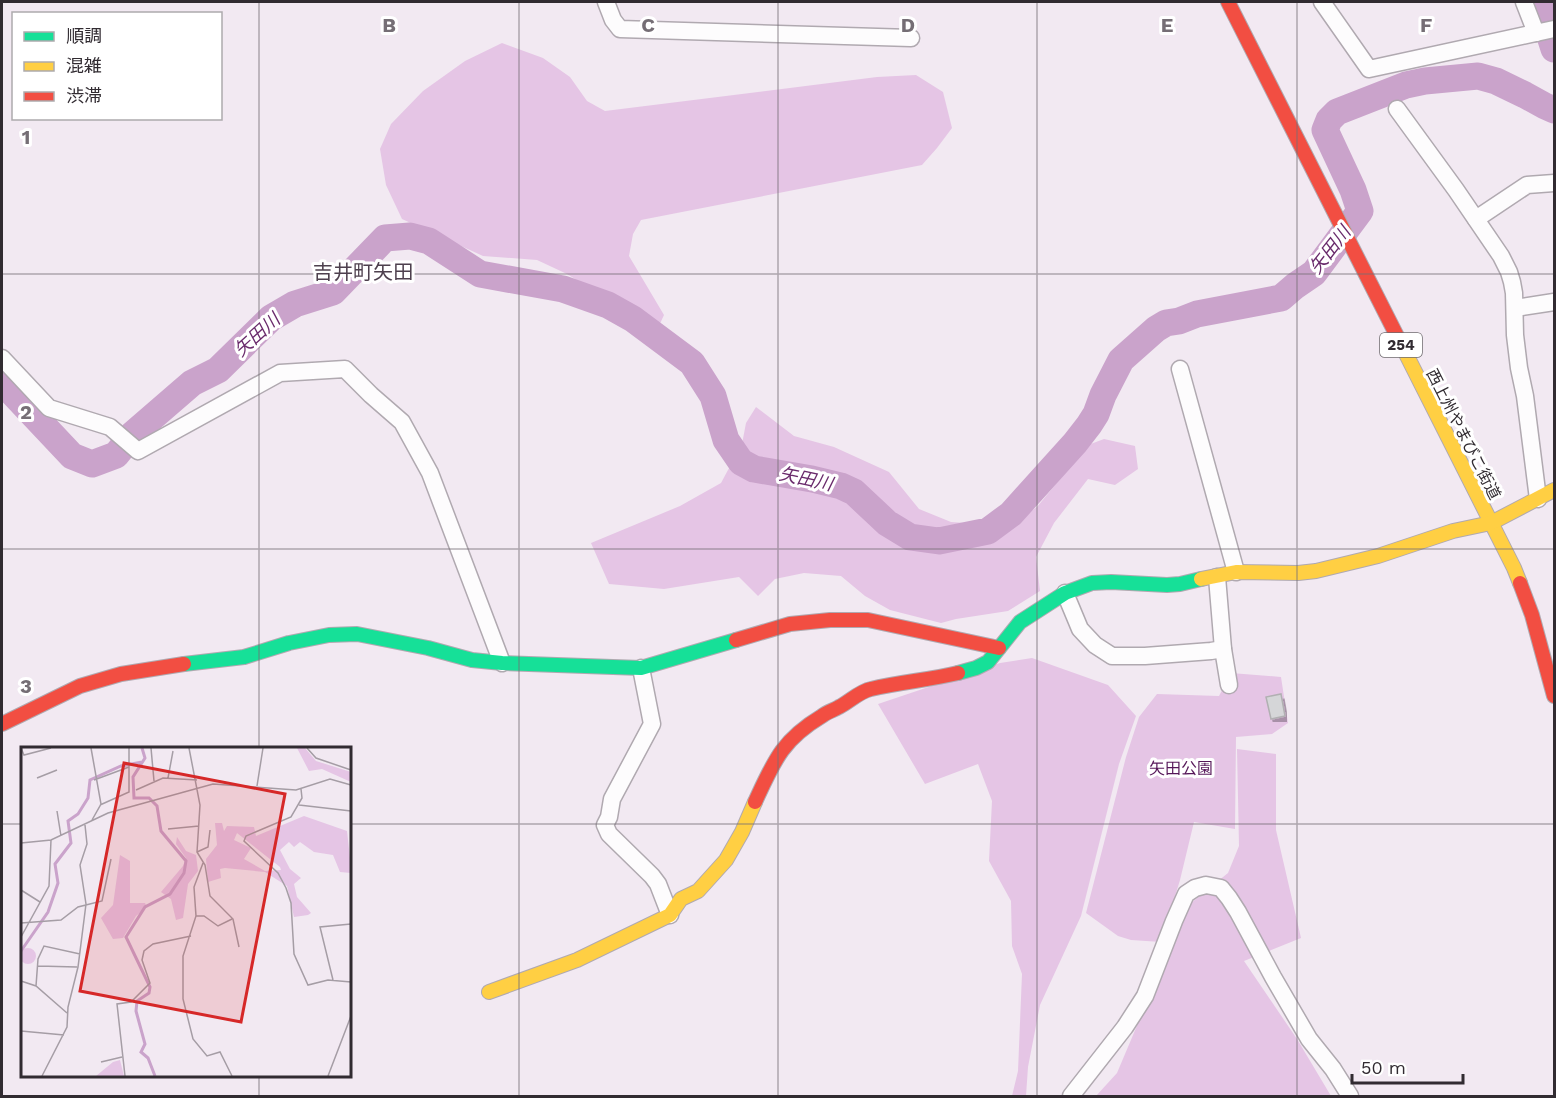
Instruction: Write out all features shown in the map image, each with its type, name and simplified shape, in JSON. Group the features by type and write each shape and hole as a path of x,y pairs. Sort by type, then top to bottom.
{"main road":[{"name":"西上州やまびこ街道","path":"1228,2 1514,568 1532,615 1554,696"},
{"path":"489,992 577,960 670,915 681,899 698,891 726,860 742,832 771,767 792,738 824,715 868,689 940,677 988,662 1020,622 1065,593 1092,583 1167,585 1236,572 1316,571 1378,556 1453,531 1491,523 1554,490"},
{"path":"2,724 80,686 121,674 244,657 289,643 329,635 367,635 472,660 641,668 790,624 830,620 868,620 999,648"}],"street":[{"path":"606,2 613,20 620,29 911,38"},
{"path":"1322,2 1369,69 1543,32 1524,2"},
{"path":"1397,109 1476,219 1509,272 1515,308 1519,368 1525,396 1538,499"},
{"path":"1476,219 1527,185 1554,183"},
{"path":"1515,308 1554,302"},
{"path":"2,358 49,408 110,427 138,451 280,373 345,369 402,422 430,473 502,663"},
{"path":"1180,369 1236,572"},
{"path":"1217,577 1223,649 1229,685"},
{"path":"1065,593 1080,629 1095,645 1112,656 1145,656 1223,649"},
{"path":"641,668 652,724 612,799 606,825 609,834 658,884 670,915"},
{"path":"1071,1096 1118,1036 1145,996 1173,921 1186,894 1206,885 1221,888 1229,898 1309,1039 1333,1069 1350,1096"}],"green space":[{"path":"502,43 543,58 570,77 587,101 605,111 877,77 916,75 943,92 952,128 922,165 641,220 633,234 629,256 664,315 657,330 640,334 619,323 596,292 567,274 537,260 483,256 402,219 386,185 380,149 391,124 423,91 465,61"},
{"path":"756,407 794,436 834,447 889,472 919,509 951,522 1009,526 1037,507 1088,445 1104,439 1135,446 1138,469 1115,485 1088,479 1054,523 1036,557 1040,591 1008,611 941,623 890,610 865,596 841,576 804,573 775,579 758,596 739,577 664,589 609,584 591,543 680,506 721,483 742,444 746,423"},
{"path":"1032,658 1108,685 1136,716 1119,764 1081,916 1040,1005 1028,1067 1026,1096 1012,1096 1018,1071 1022,974 1012,946 1011,901 989,861 992,801 978,764 925,784 878,704 1000,663"},
{"name":"矢田公園","path":"1231,673 1281,677 1288,723 1272,734 1236,737 1235,829 1194,822 1180,880 1161,942 1131,940 1118,936 1086,913 1126,757 1139,717 1157,694 1219,696"},
{"path":"1237,749 1276,754 1276,830 1301,938 1244,961 1297,1039 1331,1096 1096,1096 1117,1073 1191,903 1228,873 1239,846"}],"building":[{"path":"1281,694 1285,716 1271,719 1266,697"}],"waterway":[{"path":"1539,2 1554,49"},
{"name":"矢田川","path":"2,387 6,386 72,456 92,464 116,455 133,434 192,383 218,370 271,318 295,304 333,292 385,238 410,236 429,241 480,274 563,289 608,305 633,319 692,363 713,396 726,440 741,462 754,469 841,486 854,492 887,523 910,537 939,541 988,531 1011,514 1089,425 1121,360 1156,329 1166,323 1197,314 1281,298 1314,273 1360,211 1353,190 1325,130 1329,120 1337,112 1406,85 1478,76 1496,81 1554,110"}],"traffic: fast":[{"path":"958,673 988,662 1020,622 1065,593 1092,583 1167,585 1201,579"},
{"path":"184,664 244,657 289,643 329,635 357,634 428,648 472,660 641,668 736,640"}],"traffic: slow":[{"path":"1399,340 1520,583"},
{"path":"1201,579 1236,572 1316,571 1378,556 1453,531 1491,523 1554,490"},
{"path":"489,992 577,960 670,915 681,899 698,891 726,860 755,802"}],"traffic: jam":[{"path":"1228,2 1399,340"},
{"path":"1520,583 1532,615 1554,696"},
{"path":"736,640 790,624 830,620 868,620 999,648"},
{"path":"2,724 80,686 121,674 184,664"},
{"path":"755,802 774,763 788,743 808,725 867,690 958,673"}],"district":[{"name":"吉井町矢田","path":"363,272"}]}
